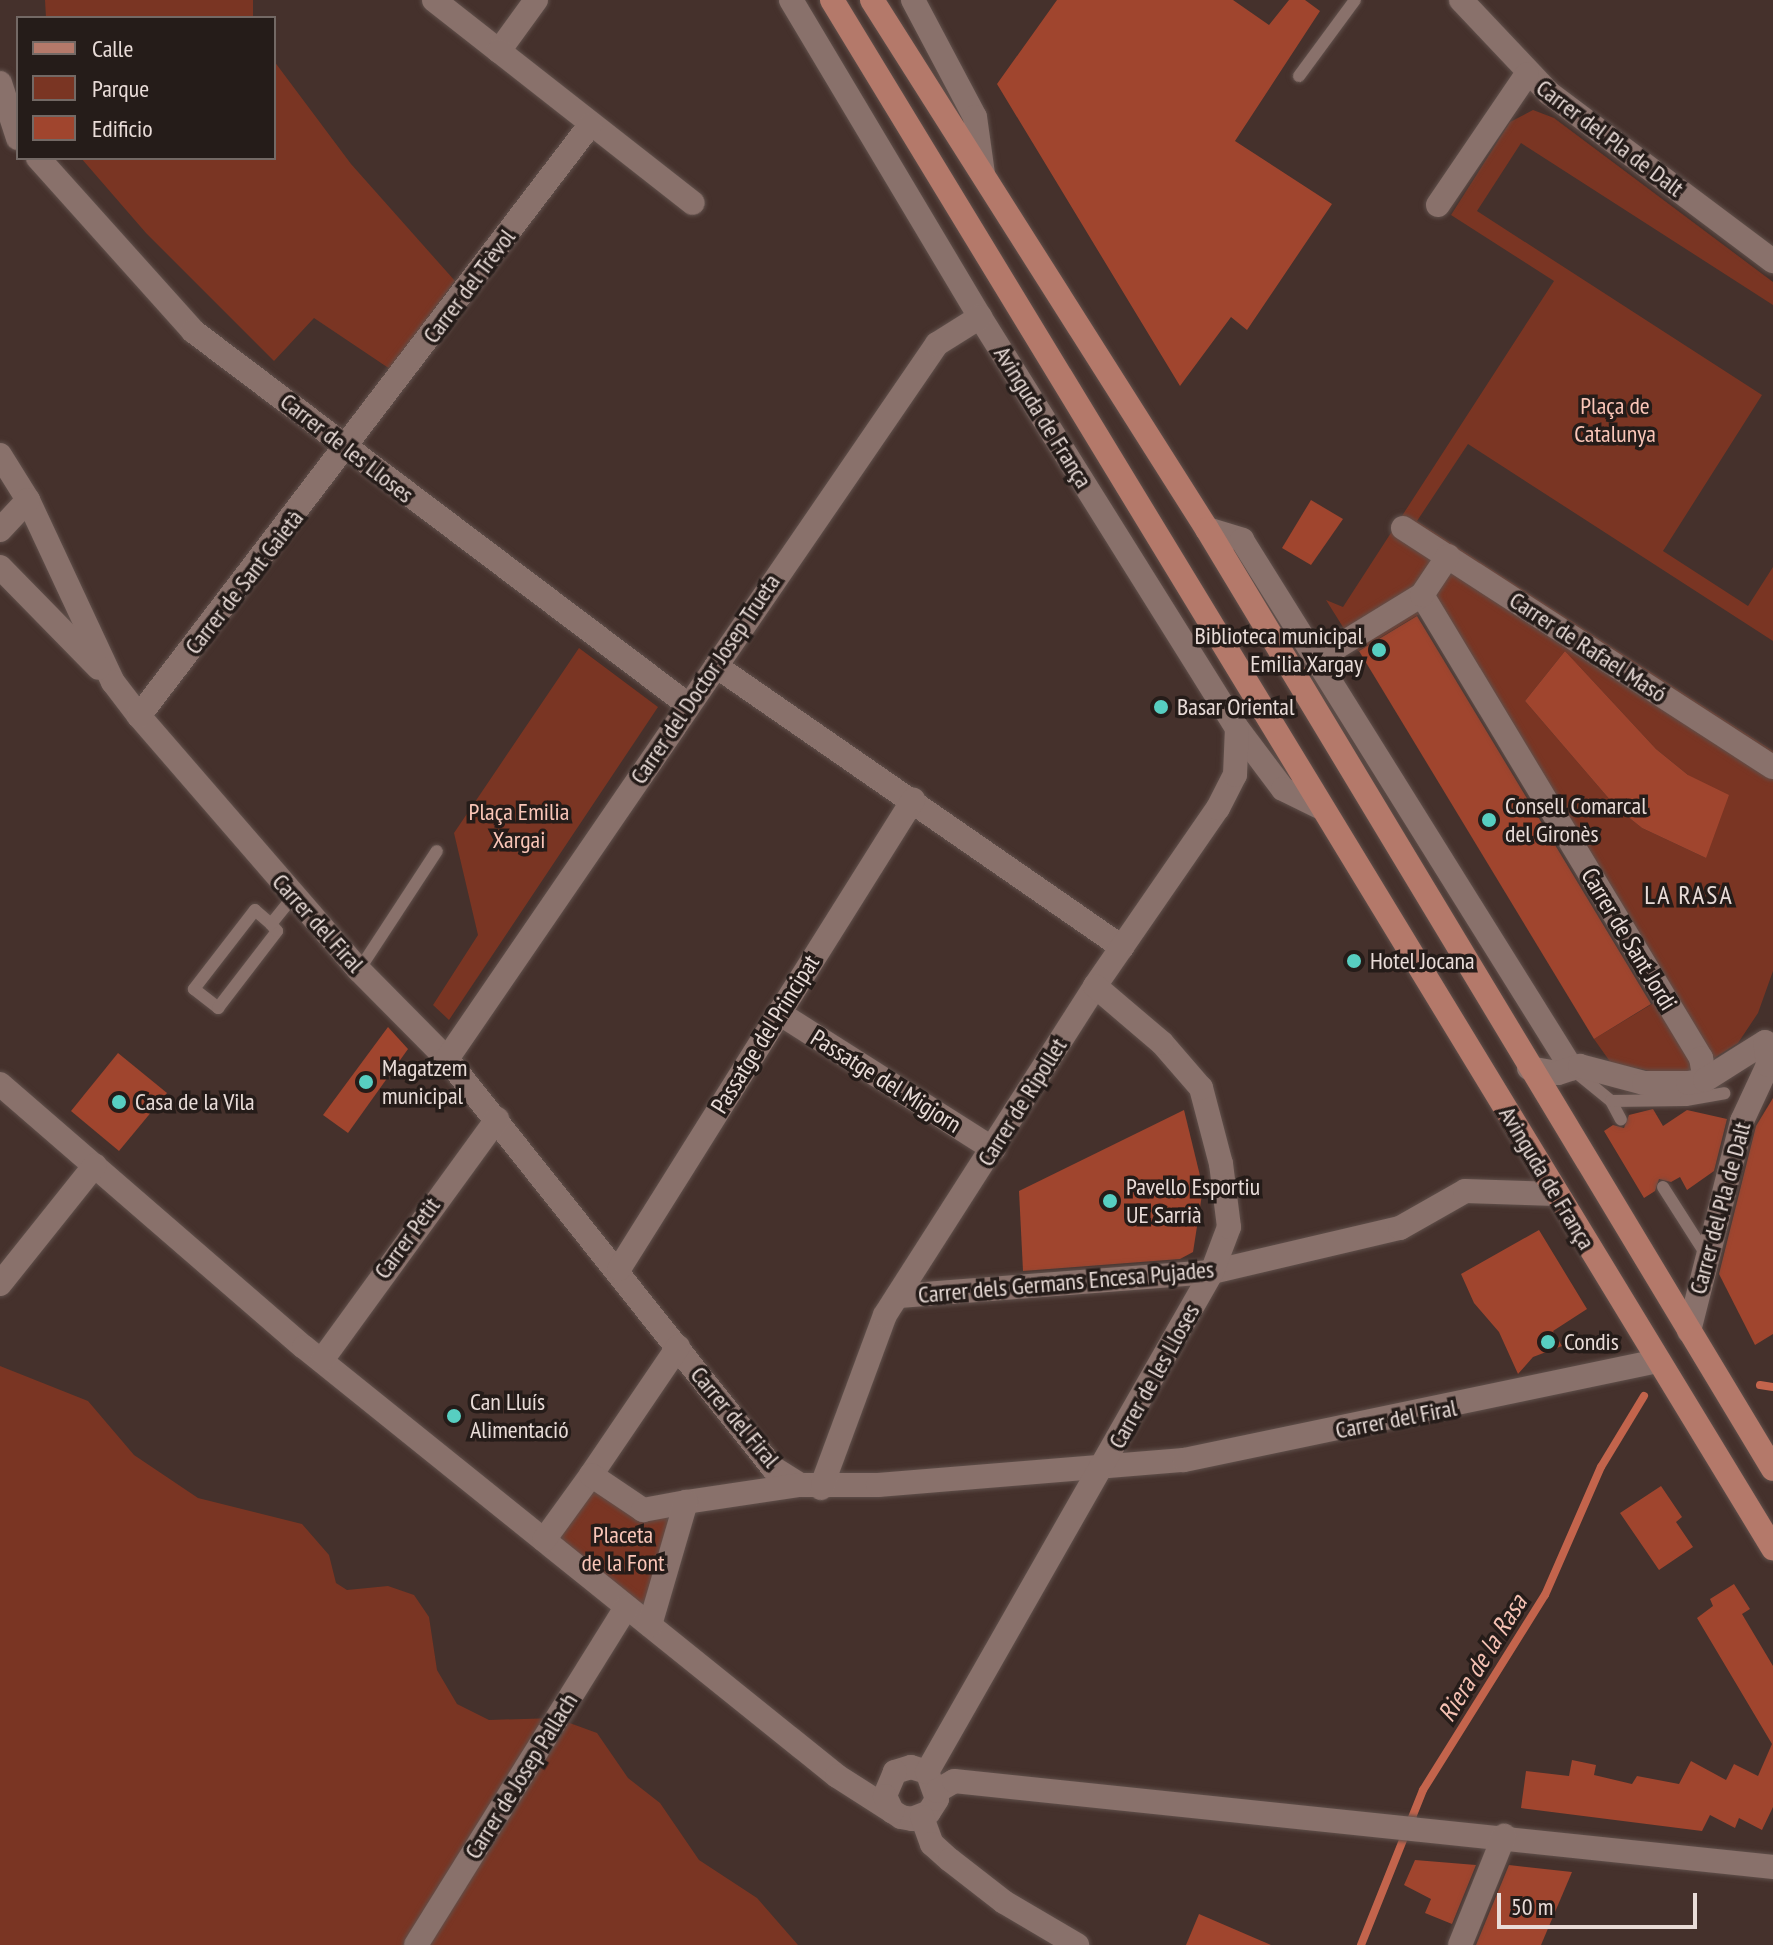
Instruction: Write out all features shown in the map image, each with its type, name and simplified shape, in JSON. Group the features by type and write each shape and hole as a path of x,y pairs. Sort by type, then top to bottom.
{"main road":[{"name":"Avinguda de França","path":"832,0 1773,1548"},
{"name":"Avinguda de França","path":"872,0 1207,529 1773,1469"}],"street":[{"path":"434,0 693,203"},
{"path":"499,51 536,0"},
{"name":"Avinguda de França","path":"791,0 980,317 1237,728 1283,789 1322,808"},
{"name":"Avinguda de França","path":"913,0 975,117 983,174"},
{"name":"Carrer del Pla de Dalt","path":"1461,0 1527,74 1773,261"},
{"path":"1438,205 1527,74"},
{"path":"0,83 16,133"},
{"name":"Carrer del Trèvol","path":"348,447 590,125"},
{"name":"Carrer de les Lloses","path":"40,160 193,331 687,704"},
{"name":"Carrer del Doctor Josep Trueta","path":"447,1059 687,704 937,344 980,317"},
{"name":"Carrer de Sant Gaietà","path":"139,716 348,447"},
{"name":"Carrer del Firal","path":"0,455 28,500 113,682"},
{"path":"0,530 28,500"},
{"name":"Carrer de Rafael Masó","path":"1403,528 1773,767"},
{"path":"1207,529 1242,540 1319,658 1572,1069"},
{"path":"1319,658 1422,595 1448,556"},
{"name":"Carrer del Firal","path":"0,567 113,682 359,970 447,1059 619,1269 773,1468 810,1487 1103,1469 1229,1452 1658,1361"},
{"name":"Carrer de Sant Jordi","path":"1422,595 1715,1086"},
{"path":"716,666 1122,947"},
{"name":"Carrer de Ripollet","path":"810,1487 885,1315 1095,986 1218,808 1235,775 1237,728"},
{"name":"Passatge del Principat","path":"619,1269 913,800"},
{"path":"1425,895 1434,845"},
{"name":"Carrer de les Lloses","path":"932,1782 1212,1272 1229,1227 1221,1164 1201,1088 1162,1043 1095,986"},
{"name":"Passatge del Migjorn","path":"779,1013 993,1149"},
{"path":"1715,1086 1770,1050"},
{"name":"Carrer del Pla de Dalt","path":"1689,1331 1705,1253 1748,1108 1770,1050"},
{"name":"Avinguda de França","path":"1529,1068 1558,1073 1580,1066 1644,1083 1715,1086"},
{"path":"0,1084 322,1360 837,1776 892,1811 912,1819 922,1817 934,1806 932,1782"},
{"name":"Carrer Petit","path":"322,1360 497,1119"},
{"path":"0,1284 95,1165"},
{"name":"Carrer dels Germans Encesa Pujades","path":"898,1296 1212,1272 1400,1228 1465,1191 1556,1194"},
{"path":"544,1540 678,1347"},
{"path":"591,1475 643,1510 810,1487"},
{"path":"650,1625 686,1502"},
{"name":"Carrer de Josep Pallach","path":"416,1945 626,1607"},
{"path":"892,1811 885,1796 895,1772 911,1767 932,1782 954,1781 1308,1821 1504,1836 1773,1867"},
{"path":"922,1817 932,1844 950,1860 1004,1902 1077,1945"},
{"path":"1460,1945 1504,1836"}],"lane":[{"path":"1299,76 1355,0"},
{"path":"359,970 437,851"},
{"path":"271,924 294,896"},
{"path":"255,910 271,924 277,931 218,1008 194,989 255,910"},
{"path":"1572,1069 1611,1101 1621,1120"},
{"path":"1611,1101 1686,1100 1715,1086 1748,1108"},
{"path":"1663,1187 1705,1253"}],"green space":[{"path":"45,0 253,0 253,16 46,16"},
{"path":"276,64 351,164 455,281 390,369 314,318 274,361 146,233 83,160 276,160"},
{"name":"Plaça de Catalunya","path":"1533,110 1554,118 1773,282 1773,305 1521,143 1477,211 1762,395 1663,551 1748,606 1773,567 1773,641 1468,444 1417,521 1773,751 1773,971 1758,1013 1738,1043 1695,1070 1665,1074 1611,1063 1594,1039 1657,1001 1421,613 1358,651 1326,600 1343,607 1554,281 1451,215 1510,122","holes":["1565,651 1656,749 1688,775 1706,858 1642,828 1617,808 1525,701"]},
{"name":"Plaça Emilia Xargai","path":"579,648 658,707 449,1020 433,1005 478,935 454,833"},
{"path":"0,1366 88,1401 134,1455 198,1498 302,1524 329,1555 336,1583 347,1590 388,1586 414,1595 429,1617 437,1670 457,1704 489,1720 556,1718 597,1733 628,1778 660,1803 699,1860 757,1898 798,1945 0,1945"},
{"name":"Placeta de la Font","path":"591,1475 643,1510 686,1502 650,1625 544,1540"}],"building":[{"path":"1057,0 1233,0 1269,25 1289,0 1305,0 1320,11 1235,141 1332,204 1247,330 1231,317 1180,386 997,84"},
{"path":"1311,500 1343,519 1311,565 1282,548"},
{"path":"1417,616 1651,1004 1594,1039 1359,651"},
{"path":"1565,651 1656,749 1688,775 1729,795 1706,858 1642,828 1617,808 1525,701"},
{"name":"Magatzem municipal","path":"388,1027 408,1049 348,1133 323,1115"},
{"name":"Casa de la Vila","path":"118,1053 167,1093 119,1151 71,1111"},
{"path":"1773,1098 1773,1334 1755,1345 1719,1274 1756,1126"},
{"path":"1653,1109 1663,1126 1687,1110 1727,1119 1714,1171 1687,1190 1680,1177 1671,1182 1659,1179 1655,1191 1644,1198 1604,1131 1613,1125 1624,1128 1629,1115"},
{"name":"Pavello Esportiu UE Sarrià","path":"1184,1110 1203,1188 1193,1252 1180,1259 1023,1271 1019,1191"},
{"path":"1539,1230 1587,1309 1553,1331 1562,1346 1533,1357 1518,1374 1499,1332 1474,1303 1461,1274"},
{"path":"1661,1486 1682,1517 1676,1522 1693,1547 1659,1570 1620,1513"},
{"path":"1734,1584 1750,1609 1742,1614 1773,1666 1773,1807 1762,1830 1739,1818 1735,1828 1710,1815 1702,1831 1521,1808 1526,1771 1569,1776 1572,1760 1596,1765 1594,1775 1632,1784 1637,1776 1679,1784 1691,1761 1726,1780 1734,1764 1758,1776 1772,1744 1697,1618 1713,1606 1710,1599"},
{"path":"1415,1860 1476,1865 1452,1924 1425,1913 1431,1899 1404,1885"},
{"path":"1509,1865 1572,1872 1541,1945 1476,1945"},
{"path":"1199,1914 1271,1945 1186,1945"}],"waterway":[{"name":"Riera de la Rasa","path":"1760,1385 1773,1387"},
{"name":"Riera de la Rasa","path":"1361,1945 1423,1790 1545,1595 1601,1467 1644,1396"}],"place":[{"name":"Biblioteca municipal Emilia Xargay","path":"1379,650"},
{"name":"Basar Oriental","path":"1161,707"},
{"name":"Consell Comarcal del Gironès","path":"1489,820"},
{"name":"Hotel Jocana","path":"1354,961"},
{"name":"Magatzem municipal","path":"366,1082"},
{"name":"Casa de la Vila","path":"119,1102"},
{"name":"Pavello Esportiu UE Sarrià","path":"1110,1201"},
{"name":"Condis","path":"1548,1342"},
{"name":"Can Lluís Alimentació","path":"454,1416"}],"district":[{"name":"LA RASA","path":"1689,895"}]}
